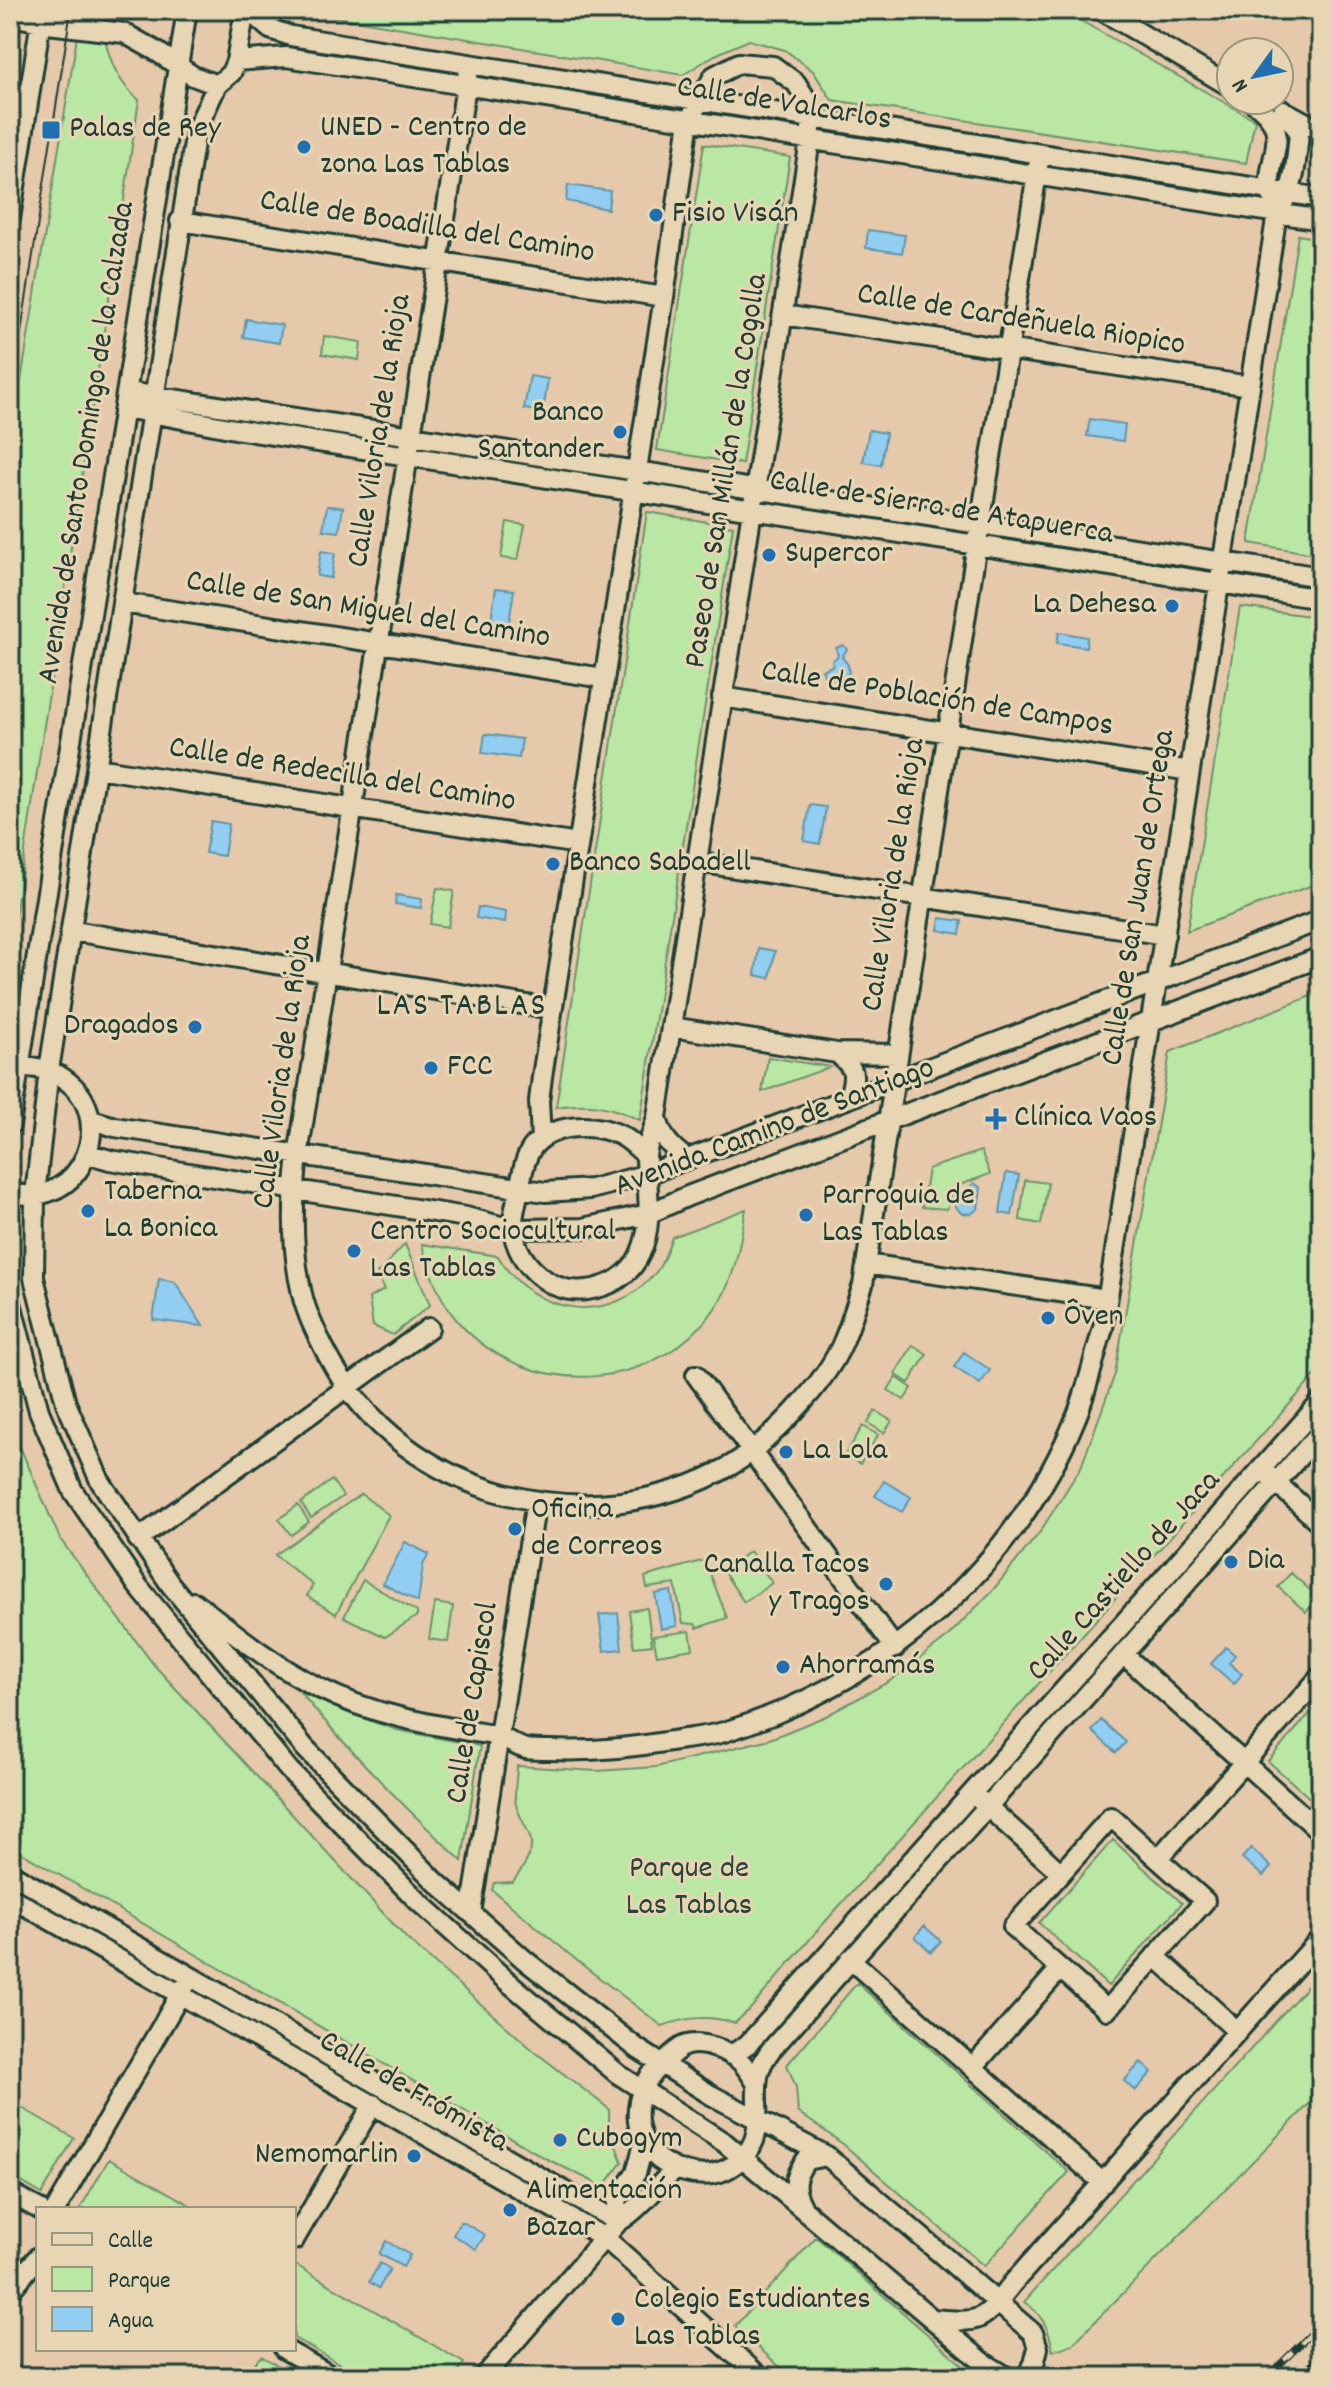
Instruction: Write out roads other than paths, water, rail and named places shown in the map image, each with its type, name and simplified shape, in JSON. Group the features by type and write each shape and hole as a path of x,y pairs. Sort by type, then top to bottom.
{"street":[{"name":"Avenida de Santo Domingo de la Calzada","path":"10,1125 14,1069 126,400 187,10"},
{"name":"Avenida de Santo Domingo de la Calzada","path":"246,10 236,61 231,73 217,85 196,130 49,1070 35,1195 34,1278 66,1403 100,1481 170,1584 305,1748 436,1882 526,1961 660,2064 759,2122 827,2156 1033,2333 1038,2348 1034,2364 1026,2377"},
{"name":"Calle de Valcarlos","path":"246,10 270,29 291,36 1321,198"},
{"path":"1108,12 1215,76"},
{"path":"10,15 42,16 124,33 193,76 217,85"},
{"path":"10,219 42,16"},
{"name":"Calle de Valcarlos","path":"236,61 286,57 1321,220"},
{"path":"541,1139 539,1101 552,1009 689,120 714,76 739,63 773,66 796,83 808,102 812,118"},
{"name":"Calle Viloria de la Rioja","path":"469,66 298,1156 294,1191 295,1258 303,1297 318,1337 347,1387 389,1434 421,1457 477,1486 513,1498 579,1506 643,1499 682,1489 704,1479 733,1465 792,1415 842,1344 863,1285 1040,155"},
{"path":"1269,116 1277,139 1270,190"},
{"path":"1287,116 1299,132 1291,193"},
{"path":"1294,116 1321,131"},
{"name":"Paseo de San Millán de la Cogolla","path":"512,1229 520,1254 535,1273 556,1286 580,1291 604,1288 624,1275 639,1257 646,1237 647,1164 657,1117 812,118"},
{"name":"Calle de San Juan de Ortega","path":"170,1584 287,1671 323,1690 404,1720 499,1736 526,1749 578,1751 627,1748 723,1732 813,1696 917,1632 974,1576 1008,1537 1039,1490 1077,1414 1103,1328 1277,213 1270,190"},
{"name":"Calle de San Juan de Ortega","path":"1277,213 1291,193"},
{"name":"Calle de Boadilla del Camino","path":"180,221 664,297"},
{"name":"Calle de Cardeñuela Riopico","path":"783,315 1250,386"},
{"name":"Calle de Sierra de Atapuerca","path":"126,400 410,436 636,469 1321,577"},
{"name":"Calle de Sierra de Atapuerca","path":"153,404 235,429 1321,599"},
{"name":"Calle de San Miguel del Camino","path":"123,603 603,678"},
{"name":"Calle de Población de Campos","path":"722,697 1190,771"},
{"name":"Calle de Redecilla del Camino","path":"97,768 578,844"},
{"path":"697,862 1165,935"},
{"name":"Avenida Camino de Santiago","path":"92,1120 115,1127 520,1189 545,1192 591,1189 647,1164 687,1159 1321,920"},
{"path":"73,931 552,1009"},
{"name":"Avenida Camino de Santiago","path":"89,1154 294,1191 466,1217 512,1229 583,1228 648,1214 688,1196 1321,957"},
{"path":"671,1027 837,1053 898,1054"},
{"path":"837,1053 855,1075 849,1098"},
{"path":"10,1192 35,1195 58,1188 76,1174 89,1154 92,1120 84,1099 69,1081 49,1070 14,1069"},
{"path":"657,1117 660,1132 673,1149 687,1159"},
{"path":"512,1229 530,1150 541,1139 566,1127 595,1128 622,1136 647,1164"},
{"path":"866,1264 1107,1299"},
{"path":"10,1299 39,1411 73,1491 137,1585 289,1770 418,1901 507,1981 642,2091 725,2143 991,2372 1007,2377 1026,2377"},
{"path":"138,1539 429,1328"},
{"path":"696,1375 895,1648"},
{"name":"Calle Castiello de Jaca","path":"731,2055 748,2044 1321,1402"},
{"name":"Calle Castiello de Jaca","path":"743,2158 756,2138 759,2069 770,2051 1321,1432"},
{"path":"1261,1469 1321,1524"},
{"name":"Calle de Capiscol","path":"471,1913 536,1501"},
{"path":"1123,1654 1321,1832"},
{"path":"1158,1859 1321,1676"},
{"path":"973,1792 1061,1873"},
{"path":"1111,1817 1158,1859 1205,1901 1107,2010 1013,1927 1111,1817"},
{"name":"Calle de Frómista","path":"10,1873 618,2222"},
{"name":"Calle de Frómista","path":"10,1897 605,2238 760,2377"},
{"path":"932,2319 978,2320 993,2309 1321,1938"},
{"path":"1155,1956 1237,2031"},
{"path":"850,1959 1103,2183"},
{"path":"973,2067 1060,1969"},
{"path":"57,2207 191,1977"},
{"path":"743,2158 712,2175 698,2176 675,2170 658,2160 644,2144 636,2119 642,2091 650,2075 685,2045 709,2046 731,2055 741,2061 757,2084"},
{"path":"296,2237 373,2104"},
{"path":"618,2222 617,2200 636,2173 644,2144"},
{"path":"803,2208 794,2190 795,2176 806,2160 827,2156"},
{"path":"484,2377 618,2222 633,2213 656,2186 675,2170"},
{"path":"10,2193 36,2207"},
{"path":"10,2291 36,2259"},
{"path":"288,2351 333,2377"}],"water":[{"path":"568,185 610,191 608,209 566,201"},
{"path":"868,230 905,235 902,253 866,248"},
{"path":"246,319 282,325 279,343 243,337"},
{"path":"530,376 548,379 543,412 524,409"},
{"path":"1090,419 1125,424 1123,441 1087,436"},
{"path":"869,430 886,433 881,465 863,462"},
{"path":"327,506 343,507 339,532 323,530"},
{"path":"321,551 335,553 331,578 317,576"},
{"path":"496,588 514,590 509,623 491,620"},
{"path":"1059,632 1087,637 1086,647 1057,643"},
{"path":"843,645 847,649 842,657 849,673 842,678 826,679 822,670 832,666 838,656 836,648"},
{"path":"485,734 522,739 519,758 482,753"},
{"path":"810,805 826,807 820,844 804,841"},
{"path":"211,821 229,824 224,856 205,853"},
{"path":"396,895 422,899 421,908 395,904"},
{"path":"478,907 506,912 505,923 476,918"},
{"path":"940,918 962,921 960,934 938,930"},
{"path":"759,948 775,951 770,978 755,975"},
{"path":"1006,1173 1019,1175 1012,1215 1000,1213"},
{"path":"974,1183 981,1188 978,1209 971,1214 961,1213 956,1202"},
{"path":"159,1279 175,1282 203,1326 153,1320"},
{"path":"964,1352 990,1370 980,1384 954,1367"},
{"path":"884,1481 911,1497 902,1512 875,1496"},
{"path":"405,1542 429,1554 423,1565 418,1602 383,1584"},
{"path":"671,1591 677,1626 661,1629 655,1594"},
{"path":"618,1613 622,1649 604,1651 599,1615"},
{"path":"1226,1647 1235,1655 1229,1663 1242,1674 1234,1684 1211,1664"},
{"path":"1101,1720 1126,1742 1116,1753 1092,1731"},
{"path":"1251,1848 1271,1867 1263,1876 1242,1858"},
{"path":"924,1926 941,1941 931,1952 915,1937"},
{"path":"1141,2062 1152,2072 1135,2091 1124,2081"},
{"path":"461,2221 485,2235 476,2249 453,2235"},
{"path":"386,2241 410,2255 403,2267 379,2254"},
{"path":"380,2263 390,2269 379,2288 369,2282"}],"tram line":[{"path":"10,403 71,10"}],"railway":[{"path":"1267,2377 1321,2324"},
{"path":"1300,2377 1321,2356"}],"place":[{"name":"Palas de Rey","path":"51,130"},
{"name":"UNED - Centro de zona Las Tablas","path":"304,147"},
{"name":"Fisio Visán","path":"656,215"},
{"name":"Banco Santander","path":"620,432"},
{"name":"Supercor","path":"769,555"},
{"name":"La Dehesa","path":"1172,606"},
{"name":"Banco Sabadell","path":"553,864"},
{"name":"Dragados","path":"195,1027"},
{"name":"FCC","path":"431,1068"},
{"name":"Clínica Vaos","path":"996,1119"},
{"name":"Taberna La Bonica","path":"88,1211"},
{"name":"Parroquia de Las Tablas","path":"806,1215"},
{"name":"Centro Sociocultural Las Tablas","path":"354,1251"},
{"name":"Ôven","path":"1048,1318"},
{"name":"La Lola","path":"786,1452"},
{"name":"Oficina de Correos","path":"515,1529"},
{"name":"Dia","path":"1231,1562"},
{"name":"Canalla Tacos y Tragos","path":"886,1584"},
{"name":"Ahorramás","path":"783,1667"},
{"name":"Cubogym","path":"560,2140"},
{"name":"Nemomarlin","path":"414,2156"},
{"name":"Alimentación Bazar","path":"510,2210"},
{"name":"Colegio Estudiantes Las Tablas","path":"618,2319"}],"district":[{"name":"LAS TABLAS","path":"462,1007"}],"park label":[{"name":"Parque de Las Tablas","path":"689,1888"}]}
